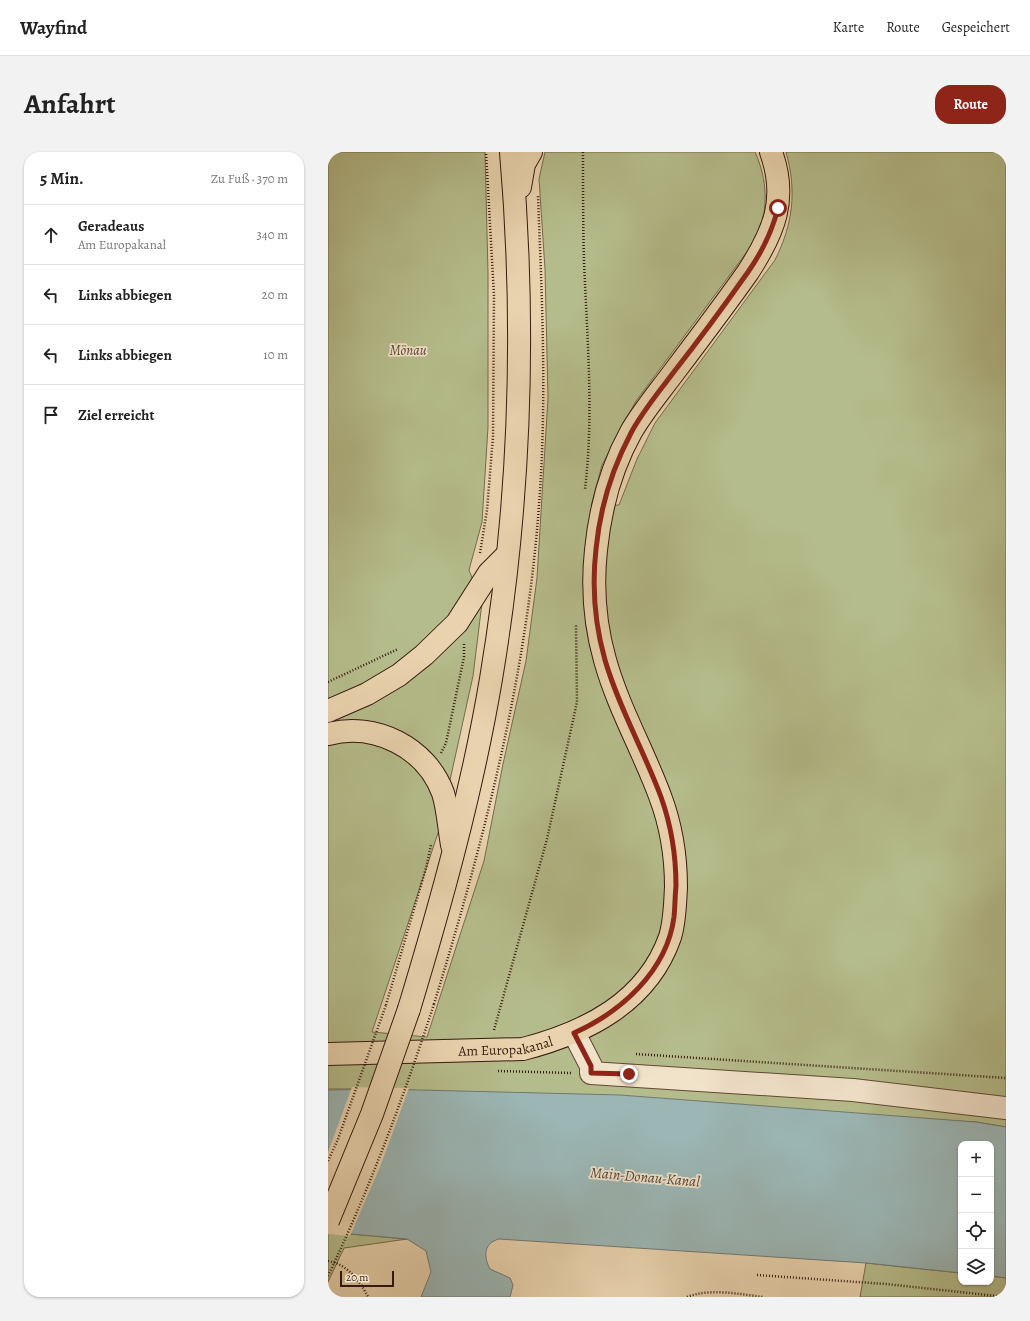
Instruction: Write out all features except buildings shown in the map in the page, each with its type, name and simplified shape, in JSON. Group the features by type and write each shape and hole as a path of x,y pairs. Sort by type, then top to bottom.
{"main road":[{"path":"328,1221 372,1114 408,1009 434,926 454,854 475,763 491,678 507,555 514,471 518,387 515,195 511,152"},
{"path":"515,195 520,189 524,164 531,152"},
{"name":"Am Europakanal","path":"328,1054 523,1049 574,1033 609,1014 639,988 662,955 670,937 675,911 674,858 667,818 661,798 613,684 599,632 594,578 596,550 604,501 616,466 632,431 748,272 765,245 775,220 779,196 776,166 771,152"},
{"path":"328,711 367,694 398,675 424,655 457,623 489,573 507,555"},
{"path":"328,734 351,731 381,735 407,747 418,756 430,770 442,793 454,854"},
{"name":"Am Europakanal","path":"328,1045 380,1052"}],"lane":[{"path":"574,1033 591,1066 591,1073 853,1090 1006,1108"}],"path":[{"path":"478,558 487,510 493,437 494,296 491,212 486,152"},
{"path":"583,152 584,260 589,364 588,471 585,495"},
{"path":"493,1034 547,840 577,702 576,619"},
{"path":"328,682 404,646"},
{"path":"328,1161 338,1140 386,1005"},
{"path":"495,1071 591,1073"},
{"path":"328,1262 346,1269 361,1284 368,1297"},
{"path":"757,1275 886,1284 1006,1297"},
{"path":"687,1297 694,1294 717,1292 763,1297"}],"green space":[{"name":"Mönau","path":"328,152 485,152 488,273 488,427 482,522 469,570 482,603 473,676 439,830 372,1032 427,1037 484,861 503,764 526,661 537,578 548,398 545,269 539,179 545,152 755,152 764,184 764,215 758,237 636,401 602,465 591,506 619,505 637,459 655,423 775,260 786,233 791,207 791,180 786,152 1006,152 1006,1127 976,1122 379,1089 328,1089"},
{"path":"328,1232 407,1239 344,1248 328,1282"},
{"path":"866,1263 958,1273 958,1285 994,1285 994,1276 1006,1278 1006,1297 860,1297"}],"water":[{"name":"Main-Donau-Kanal","path":"379,1089 620,1095 976,1122 1006,1127 1006,1278 994,1276 994,1141 958,1141 958,1273 866,1263 499,1239 494,1241 488,1247 486,1251 486,1259 490,1269 510,1278 513,1285 510,1297 421,1297 431,1272 426,1251 407,1239 328,1232 328,1090"}],"pier":[{"path":"352,1087 409,1088 380,1167 350,1236 328,1234 328,1152"}],"route":[{"path":"629,1074 591,1073 591,1066 574,1033 592,1025 625,1002 639,988 651,972 662,955 670,937 674,917 676,878 672,838 661,798 613,684 599,632 594,578 599,526 604,501 612,477 632,431 649,405 762,252 775,220 778,208"}]}
